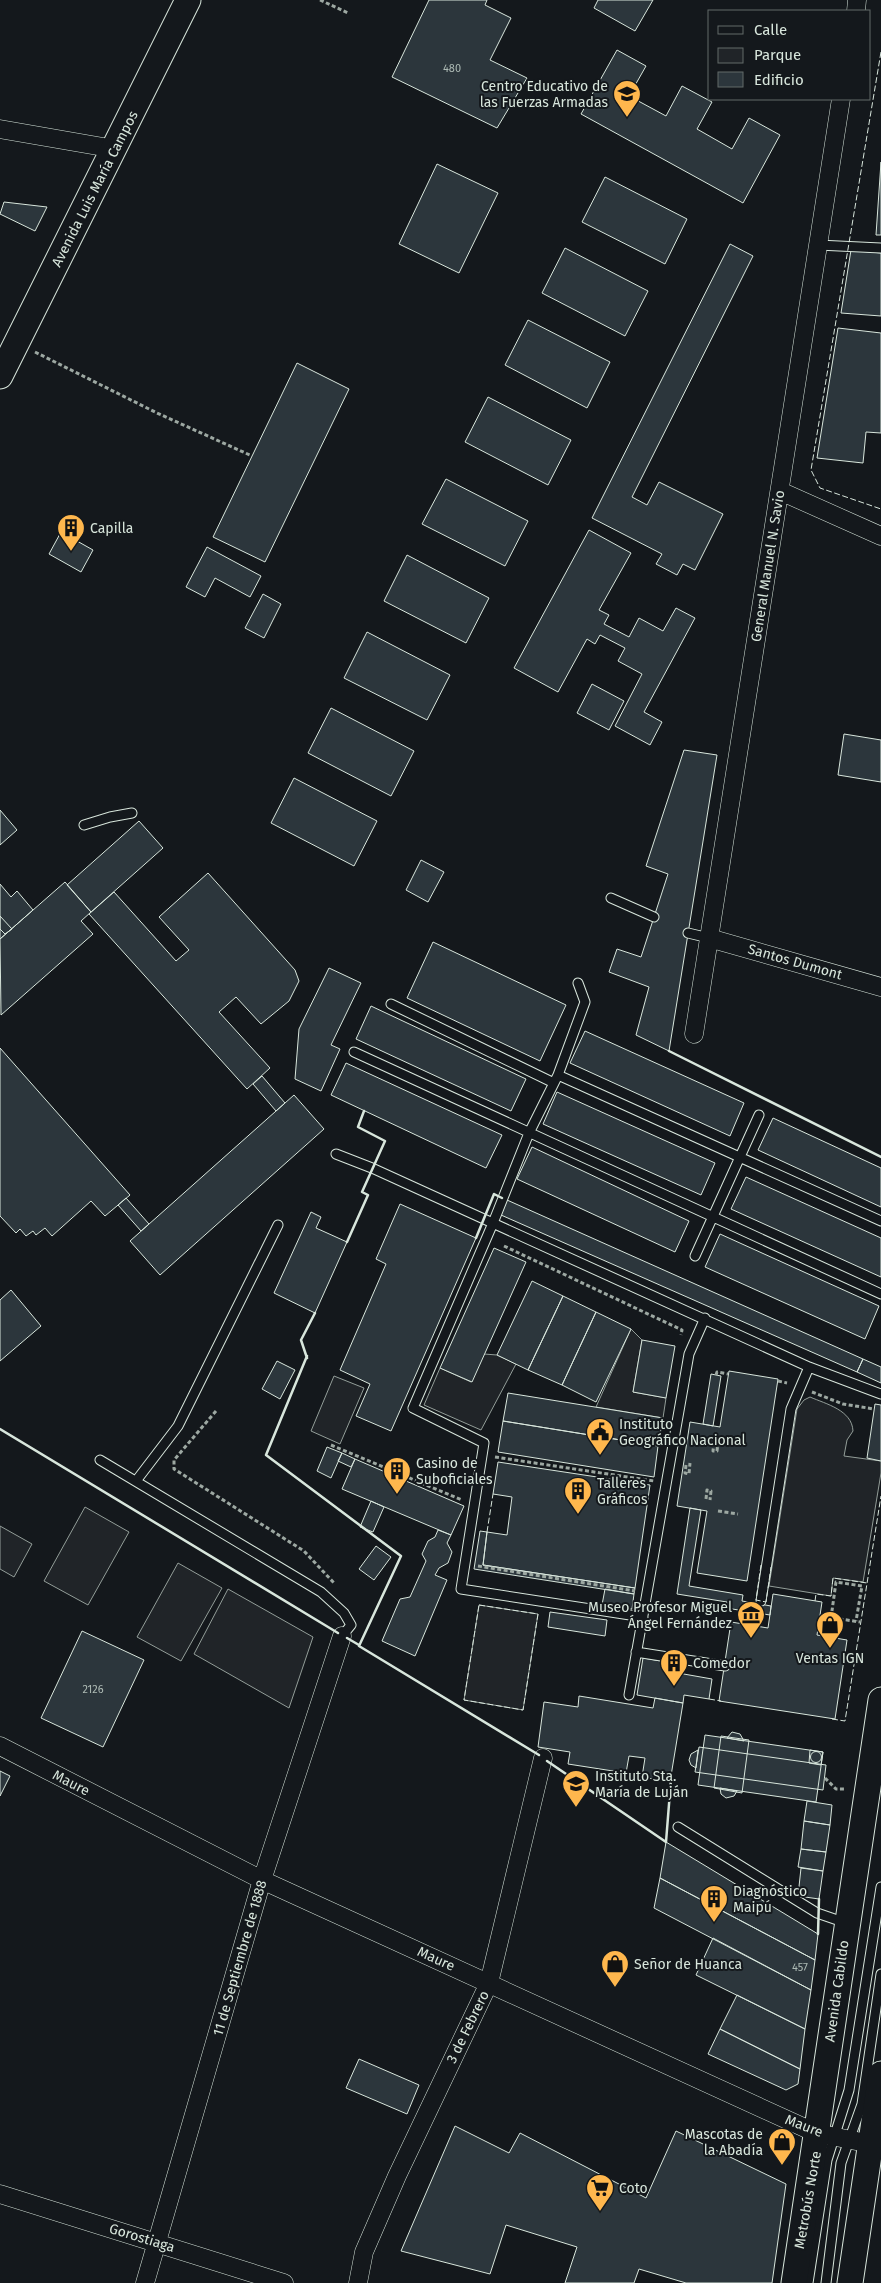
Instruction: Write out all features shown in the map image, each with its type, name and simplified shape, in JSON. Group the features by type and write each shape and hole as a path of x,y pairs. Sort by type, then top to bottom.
{"main road":[{"name":"Avenida Luis María Campos","path":"0,376 188,0"},
{"name":"Avenida Cabildo","path":"850,2283 850,2140 846,1923 876,1759 881,1700"},
{"name":"Avenida Cabildo","path":"794,2283 850,2140 881,2074"}],"street":[{"name":"General Manuel N. Savio","path":"694,1034 841,100"},
{"path":"0,129 115,149"},
{"path":"780,491 881,536"},
{"name":"Santos Dumont","path":"709,938 881,986"},
{"name":"11 de Septiembre de 1888","path":"145,2283 262,1880 342,1636"},
{"name":"Maure","path":"0,1746 262,1880 489,1983 850,2140"},
{"name":"3 de Febrero","path":"358,2283 364,2252 489,1983 543,1758"},
{"name":"Gorostiaga","path":"0,2194 284,2283"}],"lane":[{"path":"818,245 881,248"},
{"path":"84,825 132,813"},
{"path":"611,898 654,917"},
{"path":"688,933 709,938"},
{"path":"578,983 585,1002 556,1079 528,1133 494,1223 413,1408 484,1443 461,1590 643,1617"},
{"path":"391,1004 556,1079 740,1157 881,1221"},
{"path":"354,1052 881,1294"},
{"path":"695,1256 759,1115"},
{"path":"336,1154 372,1168 706,1318 808,1367 881,1394"},
{"path":"136,1481 178,1426 278,1225"},
{"path":"628,1695 689,1354 706,1318"},
{"path":"761,1601 790,1409 808,1367"},
{"path":"100,1460 321,1592 344,1612 351,1625 342,1636"},
{"path":"636,1652 725,1666"},
{"path":"678,1827 817,1913 846,1923"},
{"name":"Metrobús Norte","path":"850,2140 849,2090 881,1887"},
{"name":"Metrobús Norte","path":"826,2283 842,2163 862,2104 881,1974"},
{"name":"Metrobús Norte","path":"808,2283 827,2160 850,2140"}],"path":[{"path":"320,0 348,12"},
{"path":"16,344 48,357 74,372 252,456"},
{"path":"487,1238 682,1330 680,1339"},
{"path":"716,1375 717,1372 728,1374"},
{"path":"778,1381 843,1404 874,1408"},
{"path":"216,1411 174,1460 174,1469 304,1551 340,1590"},
{"path":"331,1445 474,1505"},
{"path":"482,1455 666,1483"},
{"path":"718,1511 738,1514"},
{"path":"480,1558 478,1567 634,1591"},
{"path":"820,1616 831,1618 858,1622 862,1586 836,1582 831,1618"},
{"path":"825,1778 836,1789"}],"green space":[{"path":"631,1329 642,1340 633,1392 666,1398 663,1418 596,1407"},
{"path":"484,1354 497,1355 516,1364 481,1430 424,1405 440,1368 471,1382"},
{"path":"334,1376 364,1388 340,1444 311,1431"},
{"path":"810,1397 837,1409 852,1424 853,1431 847,1440 844,1456 881,1461 881,1473 863,1582 833,1578 831,1596 769,1586 797,1409 804,1400"},
{"path":"85,1507 129,1532 88,1605 44,1581"},
{"path":"0,1526 32,1544 14,1577 0,1569"},
{"path":"178,1563 222,1588 181,1661 137,1637"},
{"path":"228,1589 313,1637 289,1708 194,1654"},
{"path":"479,1605 538,1614 523,1710 464,1700"}],"building":[{"path":"429,0 487,0 485,5 511,18 490,60 527,78 497,128 392,77"},
{"path":"598,0 653,0 635,31 594,8"},
{"path":"617,50 646,66 629,96 666,116 682,86 712,102 697,129 732,149 749,118 780,135 743,203 581,114"},
{"path":"881,162 881,235 876,235"},
{"path":"437,164 498,193 459,273 399,244"},
{"path":"605,177 687,219 665,264 582,222"},
{"path":"4,202 47,207 35,231 0,214"},
{"path":"730,244 753,256 632,497 647,505 659,482 723,514 695,570 683,564 677,575 656,564 662,554 592,518"},
{"path":"565,248 648,291 625,336 542,293"},
{"path":"851,250 881,253 881,316 841,313"},
{"path":"528,320 610,362 587,408 505,365"},
{"path":"838,328 881,333 881,433 866,432 863,463 817,458"},
{"path":"297,363 349,389 265,562 213,537"},
{"path":"488,397 571,440 548,485 465,442"},
{"path":"446,479 528,521 505,566 422,524"},
{"path":"589,530 631,553 599,610 609,615 604,624 629,637 639,618 663,631 676,608 695,618 644,712 662,722 650,745 615,726 642,674 618,661 625,648 600,635 595,644 587,639 558,692 514,668"},
{"name":"Capilla","path":"61,532 93,550 81,572 49,554"},
{"path":"207,547 261,576 250,597 215,578 205,597 186,587"},
{"path":"407,555 489,598 466,643 384,601"},
{"path":"263,594 281,604 264,638 245,628"},
{"path":"367,632 450,675 427,720 344,678"},
{"path":"592,684 624,701 609,730 577,713"},
{"path":"331,708 414,751 391,796 308,753"},
{"path":"844,734 881,740 881,782 838,775"},
{"path":"684,750 717,755 669,1051 636,1035 649,987 609,972 617,949 641,957 668,874 646,866"},
{"path":"294,778 377,821 354,866 271,823"},
{"path":"0,810 17,830 0,845"},
{"path":"139,821 163,848 91,912 67,885"},
{"path":"421,860 444,872 428,902 406,890"},
{"path":"208,873 295,970 299,981 289,1001 261,1024 236,997 219,1012 270,1068 247,1089 89,914 114,892 176,961 189,950 159,917"},
{"path":"65,882 91,912 81,921 93,934 1,1015 0,939"},
{"path":"0,884 11,897 17,891 33,910 0,939"},
{"path":"0,916 12,929 5,934 0,929"},
{"path":"433,942 566,1005 540,1061 407,998"},
{"path":"329,968 361,983 331,1045 340,1049 321,1091 295,1079 299,1029"},
{"path":"371,1006 526,1079 511,1111 356,1039"},
{"path":"585,1031 744,1103 730,1136 570,1063"},
{"path":"0,1048 130,1195 105,1216 91,1201 52,1236 45,1228 36,1235 33,1231 26,1236 20,1229 16,1233 0,1216"},
{"path":"346,1063 502,1135 486,1168 331,1095"},
{"path":"262,1076 285,1103 276,1111 253,1084"},
{"path":"557,1092 715,1163 701,1195 543,1124"},
{"path":"294,1095 324,1129 160,1275 130,1241"},
{"path":"773,1118 881,1168 881,1207 758,1150"},
{"path":"532,1147 689,1221 675,1252 517,1179"},
{"path":"746,1177 881,1238 881,1277 731,1209"},
{"path":"126,1198 149,1224 141,1231 118,1205"},
{"path":"507,1200 863,1359 857,1372 501,1215"},
{"path":"400,1204 476,1238 391,1431 356,1416 370,1384 340,1370 386,1264 376,1259"},
{"path":"311,1212 321,1217 316,1228 347,1242 315,1313 274,1293"},
{"path":"720,1234 879,1306 865,1339 705,1267"},
{"path":"494,1248 526,1262 472,1382 440,1368"},
{"path":"532,1281 563,1296 528,1370 497,1355"},
{"path":"11,1290 41,1326 0,1361 0,1300"},
{"path":"563,1296 596,1312 562,1385 528,1370"},
{"path":"596,1312 631,1329 596,1402 562,1385"},
{"path":"642,1340 675,1346 666,1398 633,1392"},
{"path":"863,1359 881,1367 881,1383 857,1372"},
{"path":"277,1361 295,1370 280,1399 262,1389"},
{"path":"729,1371 778,1379 747,1581 697,1573 707,1511 677,1506 690,1422 720,1427"},
{"path":"711,1374 721,1376 713,1426 703,1424"},
{"path":"508,1393 663,1418 658,1446 503,1421"},
{"path":"875,1404 881,1405 881,1461 867,1458"},
{"path":"503,1421 658,1446 654,1477 498,1452"},
{"path":"327,1447 342,1453 331,1478 317,1471"},
{"path":"342,1453 355,1459 351,1467 338,1461"},
{"name":"Casino de Suboficiales","path":"355,1459 464,1506 451,1535 342,1489"},
{"name":"Talleres Gráficos","path":"498,1462 650,1485 635,1588 483,1565 487,1532 507,1535 512,1497 493,1494"},
{"path":"371,1501 384,1507 373,1532 360,1527"},
{"path":"690,1508 701,1510 689,1586 743,1595 742,1601 771,1606 770,1615 726,1608 727,1602 677,1594"},
{"path":"438,1530 451,1535 447,1543 452,1552 448,1563 439,1568 435,1575 447,1580 415,1656 382,1641 400,1599 410,1597 426,1561 422,1554 428,1541 435,1537"},
{"path":"480,1531 487,1532 483,1565 635,1588 634,1594 474,1569"},
{"path":"376,1546 391,1557 374,1580 359,1569"},
{"path":"605,1589 634,1594 632,1609 602,1605"},
{"path":"773,1594 822,1602 817,1635 847,1640 835,1719 719,1701 731,1622 768,1628"},
{"path":"550,1612 607,1620 605,1636 548,1627"},
{"path":"82,1631 144,1660 103,1747 41,1718"},
{"name":"Comedor","path":"643,1658 679,1664 678,1673 712,1679 709,1699 684,1695 683,1703 637,1695"},
{"path":"579,1696 653,1708 655,1698 683,1703 670,1782 642,1777 645,1758 629,1756 626,1773 568,1764 570,1752 538,1747 544,1702 578,1707"},
{"path":"732,1732 740,1734 744,1741 727,1738"},
{"path":"705,1735 823,1752 816,1802 698,1785"},
{"path":"721,1736 749,1740 742,1793 714,1788"},
{"path":"699,1747 826,1765 823,1790 695,1772"},
{"path":"698,1750 696,1768 691,1765 689,1760 691,1754"},
{"path":"810,1750 823,1752 821,1765 809,1763"},
{"path":"816,1751 822,1757 816,1763 810,1757"},
{"path":"0,1771 10,1776 0,1796"},
{"path":"720,1788 737,1791 734,1796 726,1798 721,1794"},
{"path":"807,1801 832,1805 830,1825 804,1821"},
{"path":"804,1821 830,1825 826,1852 801,1849"},
{"path":"666,1842 818,1934 815,1960 660,1878"},
{"path":"801,1849 826,1852 823,1871 798,1867"},
{"path":"801,1868 823,1871 819,1899 798,1896"},
{"name":"Diagnóstico Maipú","path":"660,1878 815,1960 811,1990 654,1908"},
{"path":"713,1938 811,1990 805,2029 696,1975"},
{"path":"737,1995 805,2029 800,2069 720,2029"},
{"path":"720,2029 800,2069 798,2084 786,2090 708,2054"},
{"path":"359,2059 419,2085 407,2114 346,2088"},
{"name":"Coto","path":"455,2126 509,2153 520,2133 646,2198 676,2131 786,2184 772,2283 686,2283 639,2269 634,2283 565,2283 577,2247 506,2225 490,2274 401,2251"}],"fence":[{"path":"881,52 811,470 820,488 881,509"},
{"path":"487,1532 493,1494"},
{"path":"832,1719 845,1721 881,1496"},
{"path":"761,1565 756,1600 766,1602 771,1567"},
{"path":"815,1601 816,1594 831,1596 833,1578 867,1583"},
{"path":"479,1605 538,1614 523,1710 464,1700 479,1605"},
{"path":"709,1699 721,1701"}],"wall":[{"path":"669,1051 881,1157"},
{"path":"347,1242 368,1195 362,1192 385,1141 358,1127 364,1111"},
{"path":"476,1238 494,1194 502,1198"},
{"path":"307,1358 301,1340 315,1313"},
{"path":"307,1356 266,1455 401,1556 359,1646 539,1755"},
{"path":"0,1429 338,1633"},
{"path":"347,1638 359,1645"},
{"path":"547,1761 666,1842 671,1779"},
{"path":"818,1934 819,1899"}],"place":[{"name":"Centro Educativo de las Fuerzas Armadas","path":"627,118"},
{"name":"Capilla","path":"71,552"},
{"name":"Instituto Geográfico Nacional","path":"600,1456"},
{"name":"Casino de Suboficiales","path":"397,1495"},
{"name":"Talleres Gráficos","path":"578,1515"},
{"name":"Museo Profesor Miguel Ángel Fernández","path":"751,1639"},
{"name":"Ventas IGN","path":"830,1649"},
{"name":"Comedor","path":"674,1687"},
{"name":"Instituto Sta. María de Luján","path":"576,1808"},
{"name":"Diagnóstico Maipú","path":"714,1923"},
{"name":"Señor de Huanca","path":"615,1988"},
{"name":"Mascotas de la Abadía","path":"782,2166"},
{"name":"Coto","path":"600,2212"}]}
